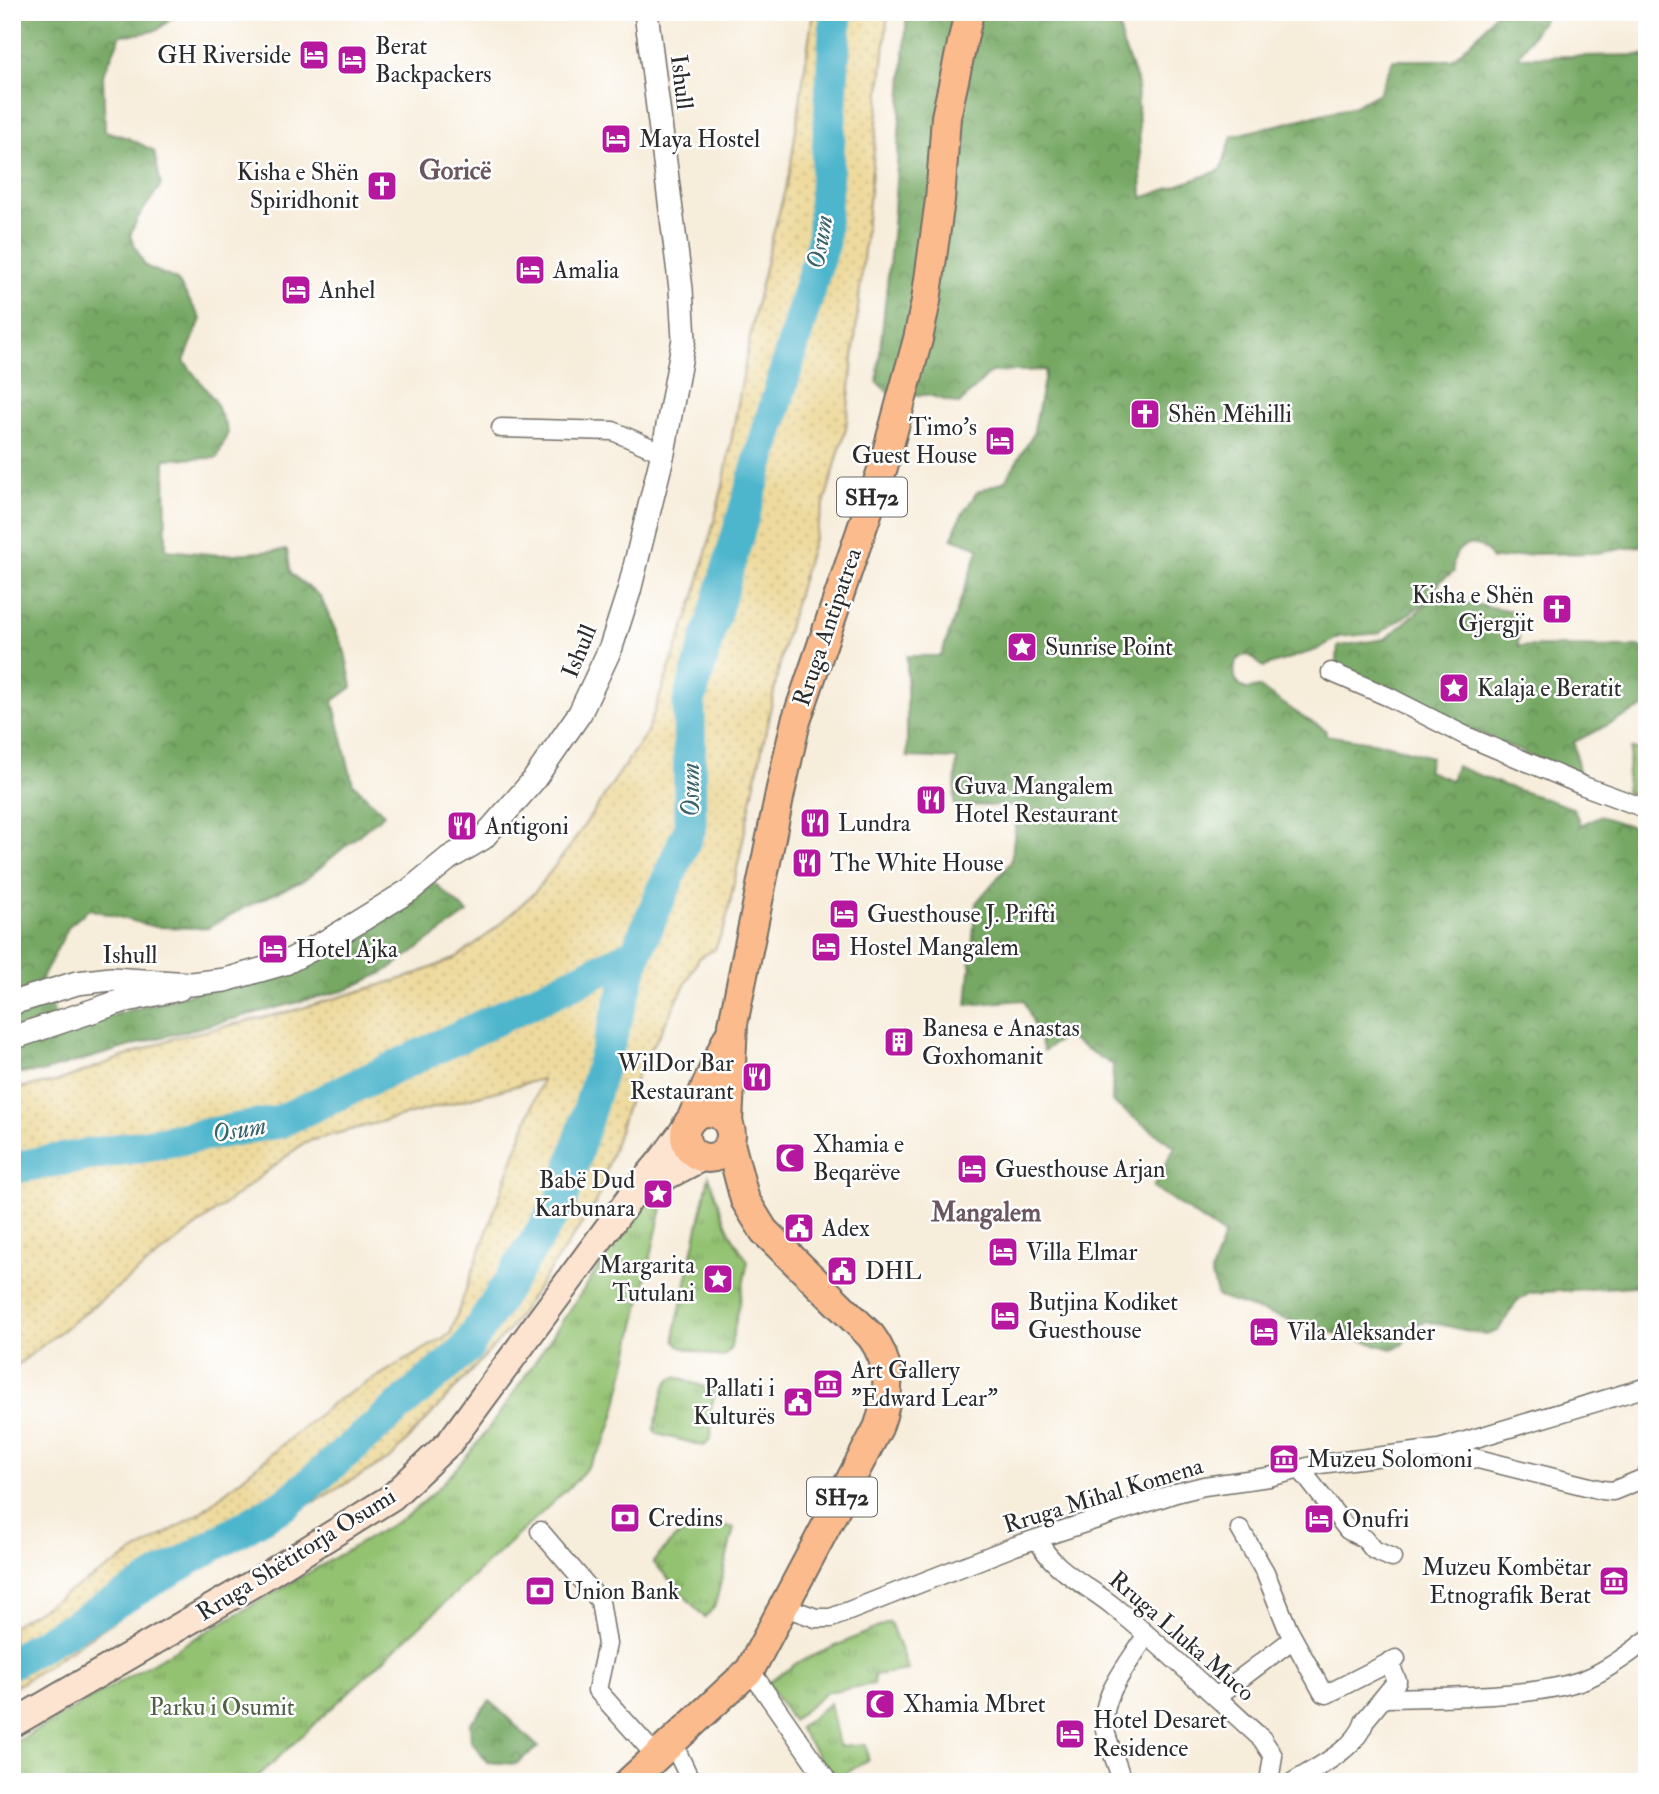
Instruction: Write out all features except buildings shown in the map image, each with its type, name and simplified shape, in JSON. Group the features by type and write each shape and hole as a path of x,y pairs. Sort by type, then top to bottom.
{"main road":[{"name":"Rruga Antipatrea","path":"629,1782 750,1670 878,1428 887,1399 888,1376 879,1349 871,1336 777,1247 746,1200 729,1133 733,1024 796,721 883,467 918,340 940,200 946,117 969,12"},
{"name":"Rruga Shëtitorja Osumi","path":"12,1724 251,1585 393,1497 450,1441 691,1120 733,1024"},
{"path":"691,1120 703,1112 724,1117 729,1133 724,1152 714,1157 703,1157"},
{"name":"SH72","path":"691,1120 687,1126 686,1140 694,1152 703,1157 746,1200"},
{"name":"Rruga Shëtitorja Osumi","path":"633,1194 703,1157"}],"street":[{"name":"Ishull","path":"12,1003 77,983 111,979 191,984 225,980 285,963 329,940 410,890 449,858 483,838 496,826 580,713 598,679 629,591 663,453 683,354 685,325 646,12"},
{"path":"501,428 613,431 663,453"},
{"path":"1331,672 1390,696 1478,741 1584,786 1647,809"},
{"path":"12,1038 122,1001 170,992 191,984"},
{"name":"Rruga Mihal Komena","path":"785,1607 816,1618 831,1618 1038,1539 1176,1493 1301,1470 1320,1464 1439,1449 1647,1387"},
{"path":"1439,1449 1602,1490 1613,1491 1647,1477"},
{"path":"1301,1470 1348,1530 1365,1539 1374,1550 1392,1558"},
{"path":"1240,1529 1265,1572 1293,1639 1325,1694 1393,1660 1397,1681 1365,1720 1363,1728 1339,1753 1293,1782"},
{"path":"540,1531 600,1601 607,1644 597,1689 687,1773"},
{"name":"Rruga Lluka Muco","path":"1038,1539 1043,1551 1053,1561 1114,1607 1262,1739 1273,1756 1269,1782"},
{"path":"1119,1782 1120,1775 1105,1732 1104,1711 1113,1686 1146,1635"},
{"path":"1216,1697 1293,1639"},
{"path":"1385,1698 1511,1692 1574,1682 1600,1672 1647,1640"},
{"path":"750,1670 828,1782"}],"green space":[{"path":"12,12 175,12 170,20 158,29 121,35 103,75 105,131 128,138 154,151 161,185 137,219 130,236 145,266 177,280 201,319 184,361 215,401 228,432 217,458 165,459 166,550 220,555 287,550 291,574 320,596 345,652 352,687 333,701 353,784 384,814 305,880 245,907 208,928 155,927 89,909 69,926 39,984 63,1029 287,967 433,882 468,913 385,972 346,990 158,1038 42,1072 12,1073"},
{"path":"907,12 1117,12 1123,46 1137,80 1142,198 1221,170 1232,136 1355,106 1379,93 1393,60 1452,60 1483,30 1496,12 1548,12 1518,57 1647,55 1647,545 1596,553 1532,554 1492,560 1481,547 1467,545 1456,555 1453,562 1454,572 1441,580 1429,600 1380,633 1339,637 1316,650 1263,667 1250,656 1243,656 1234,671 1242,688 1259,687 1326,730 1325,735 1385,744 1431,757 1427,771 1451,780 1456,766 1573,808 1581,825 1599,816 1647,831 1647,1285 1530,1293 1516,1302 1498,1331 1486,1335 1425,1321 1416,1325 1402,1345 1392,1349 1294,1322 1218,1297 1211,1273 1224,1235 1153,1187 1175,1147 1112,1102 1113,1065 1065,1036 1044,1051 1024,1000 967,1005 976,903 1011,862 1018,806 954,805 957,759 907,757 907,656 941,656 979,548 952,538 960,518 977,492 1005,481 1033,435 1046,370 991,372 959,404 928,395 890,394 877,382 893,226"},
{"path":"1440,593 1467,603 1520,612 1518,646 1640,647 1647,651 1647,707 1574,742 1580,778 1336,669 1338,646 1385,639"},
{"path":"1631,749 1647,750 1647,798 1625,792"},
{"path":"709,1176 720,1210 748,1261 730,1350 720,1357 681,1347 675,1340"},
{"name":"Parku i Osumit","path":"666,1190 615,1413 604,1445 578,1479 252,1782 12,1782 12,1744 405,1517 425,1500 463,1461 498,1416 649,1193"},
{"path":"676,1377 716,1391 710,1414 711,1434 704,1446 658,1434 654,1430 665,1386 670,1379"},
{"path":"710,1522 734,1528 715,1606 705,1618 653,1562 685,1531"},
{"path":"890,1622 908,1670 874,1675 874,1684 827,1692 792,1721 768,1683 797,1663"},
{"path":"490,1701 538,1747 516,1764 487,1762 471,1741 470,1723"},
{"path":"830,1703 839,1746 866,1744 868,1759 835,1781 799,1728"}],"sand":[{"path":"813,12 888,12 846,428 785,639 725,926 715,949 699,958 656,1041 641,1062 596,1203 508,1331 391,1458 176,1580 12,1689 12,1626 200,1513 334,1402 450,1334 542,1079 305,1142 12,1369 12,1089 56,1082 174,1038 292,1011 408,977 454,959 490,933 534,893 571,845 647,732 695,596 723,486 755,310 790,171"}],"waterway":[{"name":"Osum","path":"12,1168 279,1122 636,953 690,828 689,702 823,242 836,12"},
{"path":"12,1662 288,1502 467,1348 562,1200 636,953"}],"place":[{"name":"GH Riverside","path":"314,55"},
{"name":"Berat Backpackers","path":"352,60"},
{"name":"Maya Hostel","path":"616,139"},
{"name":"Kisha e Shën Spiridhonit","path":"382,186"},
{"name":"Amalia","path":"530,270"},
{"name":"Anhel","path":"296,290"},
{"name":"Shën Mëhilli","path":"1145,414"},
{"name":"Timo's Guest House","path":"1000,441"},
{"name":"Kisha e Shën Gjergjit","path":"1557,609"},
{"name":"Sunrise Point","path":"1022,647"},
{"name":"Kalaja e Beratit","path":"1454,688"},
{"name":"Guva Mangalem Hotel Restaurant","path":"931,800"},
{"name":"Lundra","path":"815,823"},
{"name":"Antigoni","path":"462,826"},
{"name":"The White House","path":"807,863"},
{"name":"Guesthouse J. Prifti","path":"844,914"},
{"name":"Hostel Mangalem","path":"826,947"},
{"name":"Hotel Ajka","path":"273,949"},
{"name":"Banesa e Anastas Goxhomanit","path":"899,1042"},
{"name":"WilDor Bar Restaurant","path":"757,1077"},
{"name":"Xhamia e Beqarëve","path":"790,1158"},
{"name":"Guesthouse Arjan","path":"972,1169"},
{"name":"Babë Dud Karbunara","path":"658,1194"},
{"name":"Adex","path":"799,1228"},
{"name":"Villa Elmar","path":"1003,1252"},
{"name":"DHL","path":"842,1271"},
{"name":"Margarita Tutulani","path":"718,1279"},
{"name":"Butjina Kodiket Guesthouse","path":"1005,1316"},
{"name":"Vila Aleksander","path":"1264,1332"},
{"name":"Art Gallery \"Edward Lear\"","path":"828,1384"},
{"name":"Pallati i Kulturës","path":"798,1402"},
{"name":"Muzeu Solomoni","path":"1284,1459"},
{"name":"Credins","path":"625,1518"},
{"name":"Onufri","path":"1319,1519"},
{"name":"Muzeu Kombëtar Etnografik Berat","path":"1614,1581"},
{"name":"Union Bank","path":"540,1591"},
{"name":"Xhamia Mbret","path":"880,1704"},
{"name":"Hotel Desaret Residence","path":"1070,1734"}],"district":[{"name":"Goricë","path":"455,170"},
{"name":"Mangalem","path":"986,1212"}]}
